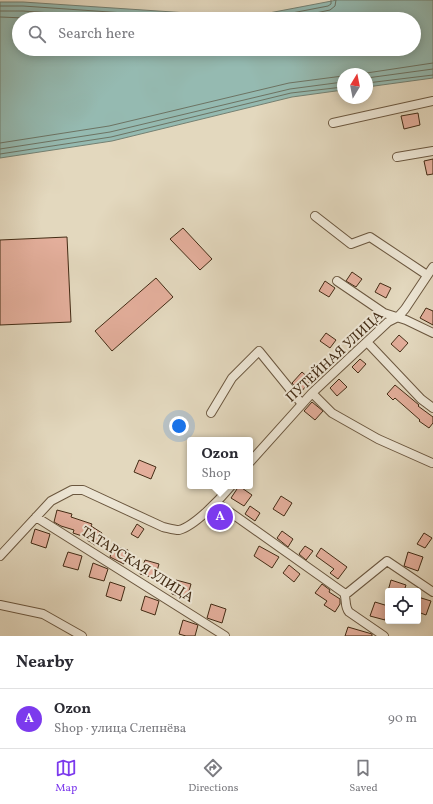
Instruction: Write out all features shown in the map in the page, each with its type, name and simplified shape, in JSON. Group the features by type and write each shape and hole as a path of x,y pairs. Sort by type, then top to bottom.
{"street":[{"path":"333,123 433,101"},
{"path":"397,157 433,151"},
{"path":"315,216 351,244 370,237 428,275"},
{"name":"ПУТЕЙНАЯ УЛИЦА","path":"253,459 312,393 388,322 398,317 406,309 433,267"},
{"path":"337,281 384,313 398,317 433,333"},
{"path":"367,342 421,399 433,408"},
{"path":"211,413 232,378 259,351 302,404"},
{"path":"312,393 332,413 378,439 432,463"},
{"path":"0,556 51,501 72,490 83,490 163,527 178,530 190,525 217,503 229,489"},
{"path":"217,503 344,593 346,608 349,612 384,636"},
{"name":"ТАТАРСКАЯ УЛИЦА","path":"36,517 224,636"},
{"path":"345,595 387,561 433,592"},
{"path":"0,606 43,614 82,636"}],"water":[{"path":"337,0 433,0 433,78 373,86 373,68 337,68 337,91 292,97 112,141 0,158 0,2 23,2 173,12 12,12 12,56 421,56 421,12 274,12"}],"building":[{"path":"418,113 420,125 404,129 401,116"},
{"path":"433,159 433,174 427,175 424,161"},
{"path":"183,228 212,259 200,270 170,239"},
{"path":"67,237 71,322 0,325 0,240"},
{"path":"352,272 362,279 356,287 346,281"},
{"path":"156,278 173,297 112,351 95,331"},
{"path":"325,281 335,288 329,297 319,291"},
{"path":"380,283 391,288 386,298 375,292"},
{"path":"426,308 433,311 433,325 420,318"},
{"path":"364,327 368,332 359,339 355,334"},
{"path":"326,333 336,340 330,348 320,341"},
{"path":"399,335 408,343 400,352 391,344"},
{"path":"360,359 366,364 358,373 352,367"},
{"path":"302,372 311,380 301,392 292,383"},
{"path":"339,379 347,387 337,396 330,388"},
{"path":"395,385 419,405 418,406 433,417 433,423 429,428 419,421 420,420 395,398 393,400 387,394"},
{"path":"312,402 323,411 315,420 304,411"},
{"path":"139,460 156,467 151,479 134,472"},
{"path":"237,489 243,489 252,495 244,506 231,498"},
{"path":"281,496 292,503 284,516 273,509"},
{"path":"250,506 260,513 255,521 245,514"},
{"path":"57,510 72,514 71,517 92,524 91,526 102,533 95,545 87,540 88,538 73,533 74,530 54,522"},
{"path":"220,514 229,520 223,529 214,523"},
{"path":"137,524 144,529 138,538 131,534"},
{"path":"35,529 50,534 46,548 31,543"},
{"path":"282,531 293,539 288,547 277,538"},
{"path":"424,533 432,538 425,548 417,544"},
{"path":"113,546 128,550 124,564 110,557"},
{"path":"259,546 279,557 272,568 254,556"},
{"path":"305,546 313,551 306,560 299,554"},
{"path":"321,548 347,567 338,579 330,573 334,569 316,556"},
{"path":"68,552 82,556 78,570 63,566"},
{"path":"408,552 423,557 418,571 404,566"},
{"path":"145,560 159,564 155,578 140,574"},
{"path":"93,563 108,569 104,581 89,577"},
{"path":"289,565 300,574 294,582 283,573"},
{"path":"176,580 191,584 187,598 172,594"},
{"path":"391,580 406,585 405,588 389,588"},
{"path":"110,582 125,587 121,601 106,596"},
{"path":"322,584 330,590 329,592 340,599 340,604 335,612 324,605 327,601 315,593"},
{"path":"145,596 159,601 155,615 141,610"},
{"path":"421,598 431,601 426,615 421,613"},
{"path":"375,602 385,605 385,620 370,616"},
{"path":"211,604 226,609 222,623 207,618"},
{"path":"183,620 198,625 195,636 179,634"},
{"path":"348,627 372,634 372,636 345,636"}],"place":[{"name":"Ozon","path":"220,517"}]}
